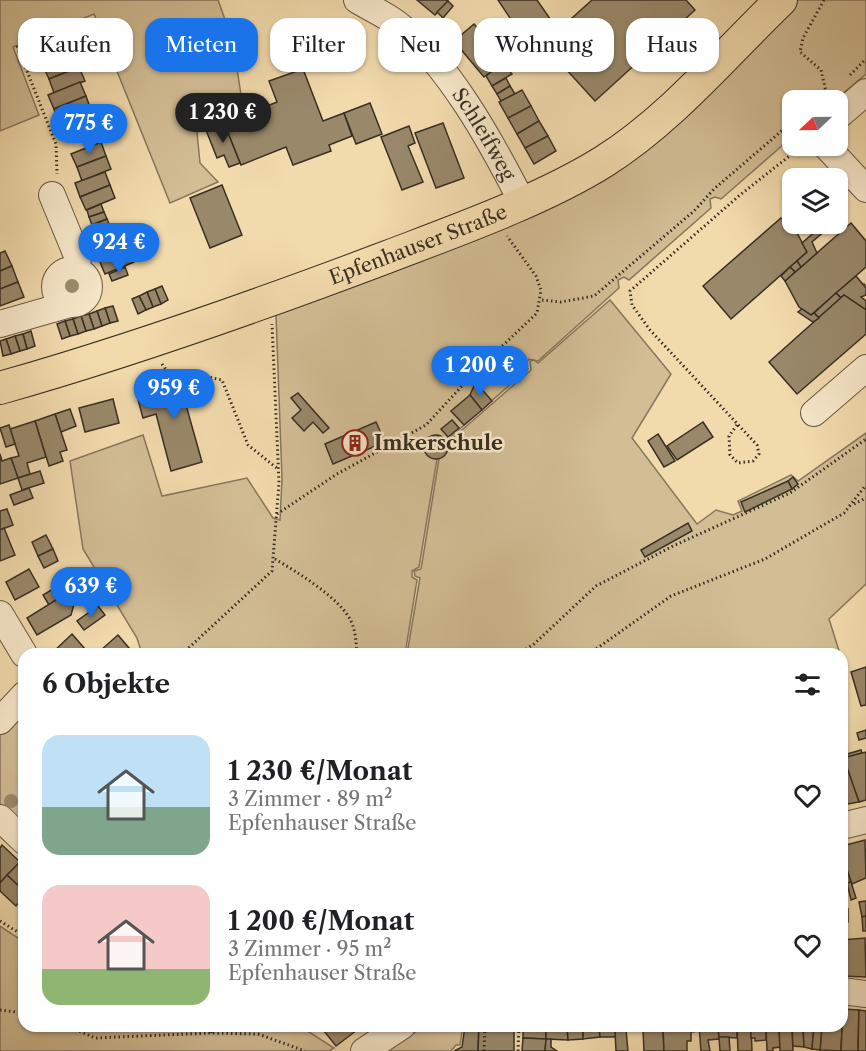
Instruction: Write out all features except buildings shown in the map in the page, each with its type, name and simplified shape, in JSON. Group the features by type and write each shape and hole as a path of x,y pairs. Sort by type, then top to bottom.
{"main road":[{"name":"Epfenhauser Straße","path":"0,388 271,301 508,208 602,163 636,139 781,0"}],"street":[{"name":"Schleifweg","path":"357,0 396,23 436,64 470,111 508,208"},
{"path":"848,99 866,92"},
{"path":"835,156 866,189"},
{"path":"0,324 70,304 57,296 55,285 63,272 76,270 78,258 52,195"},
{"path":"814,412 866,368"},
{"path":"0,614 20,648"},
{"path":"0,721 18,702"},
{"path":"0,818 18,835"},
{"path":"848,824 866,820"},
{"path":"848,992 866,994"},
{"path":"364,1051 393,1032"}],"path":[{"path":"824,0 803,38 800,51 821,69 827,90"},
{"path":"17,46 56,144 58,189 52,195"},
{"path":"542,300 561,302 594,296 694,211 714,189 782,131"},
{"path":"737,425 729,436 730,455 738,462 753,461 758,457 759,449 650,330 632,305 630,291 740,195 789,156"},
{"path":"277,514 337,474 426,424 474,373 537,313 542,300 541,290 508,208"},
{"path":"189,648 269,576 274,559 278,469 271,301"},
{"path":"154,340 165,372 194,374 222,380 248,445 278,469"},
{"path":"528,648 596,586 673,546 789,493 866,439"},
{"path":"597,648 671,596 765,559 844,513 866,485"},
{"path":"853,504 866,498"},
{"path":"274,559 309,578 346,614 355,633 356,648"},
{"path":"0,921 18,932"},
{"path":"0,1010 18,1012"},
{"path":"81,1032 95,1038 211,1033 258,1034 305,1051"},
{"path":"484,1051 485,1032"},
{"path":"518,1051 519,1032"}],"shaded area":[{"path":"0,0 218,0 224,18 145,18 145,72 238,72 241,95 206,116 197,133 200,163 218,182 170,203 117,72 133,72 133,18 96,18 94,14 84,18 18,18 18,45 13,47 18,60 18,72 23,72 39,115 0,131"},
{"path":"797,0 866,0 866,74 847,90 782,90 782,146 721,199 715,197 710,199 711,208 629,280 624,277 618,280 619,288 538,361 529,359 526,364 528,369 446,441 439,436 428,439 425,451 430,457 437,459 419,567 412,571 412,577 417,580 406,648 140,648 137,638 83,549 70,461 143,435 162,496 247,478 273,518 280,520 282,479 276,315 682,112"},
{"path":"610,300 671,374 632,438 697,524 716,510 733,515 742,511 738,501 791,475 798,481 866,433 866,584 829,619 838,648 408,648 420,578 415,576 414,571 421,569 439,459 446,453 447,443 531,370 530,361 534,360 538,363"},
{"path":"18,715 18,824 0,807 0,733"},
{"path":"0,926 18,938 18,1032 309,1032 334,1048 329,1051 0,1051"},
{"path":"415,1032 462,1032 460,1045 456,1045 451,1051 384,1051"}],"place":[{"name":"Imkerschule","path":"355,443"}]}
